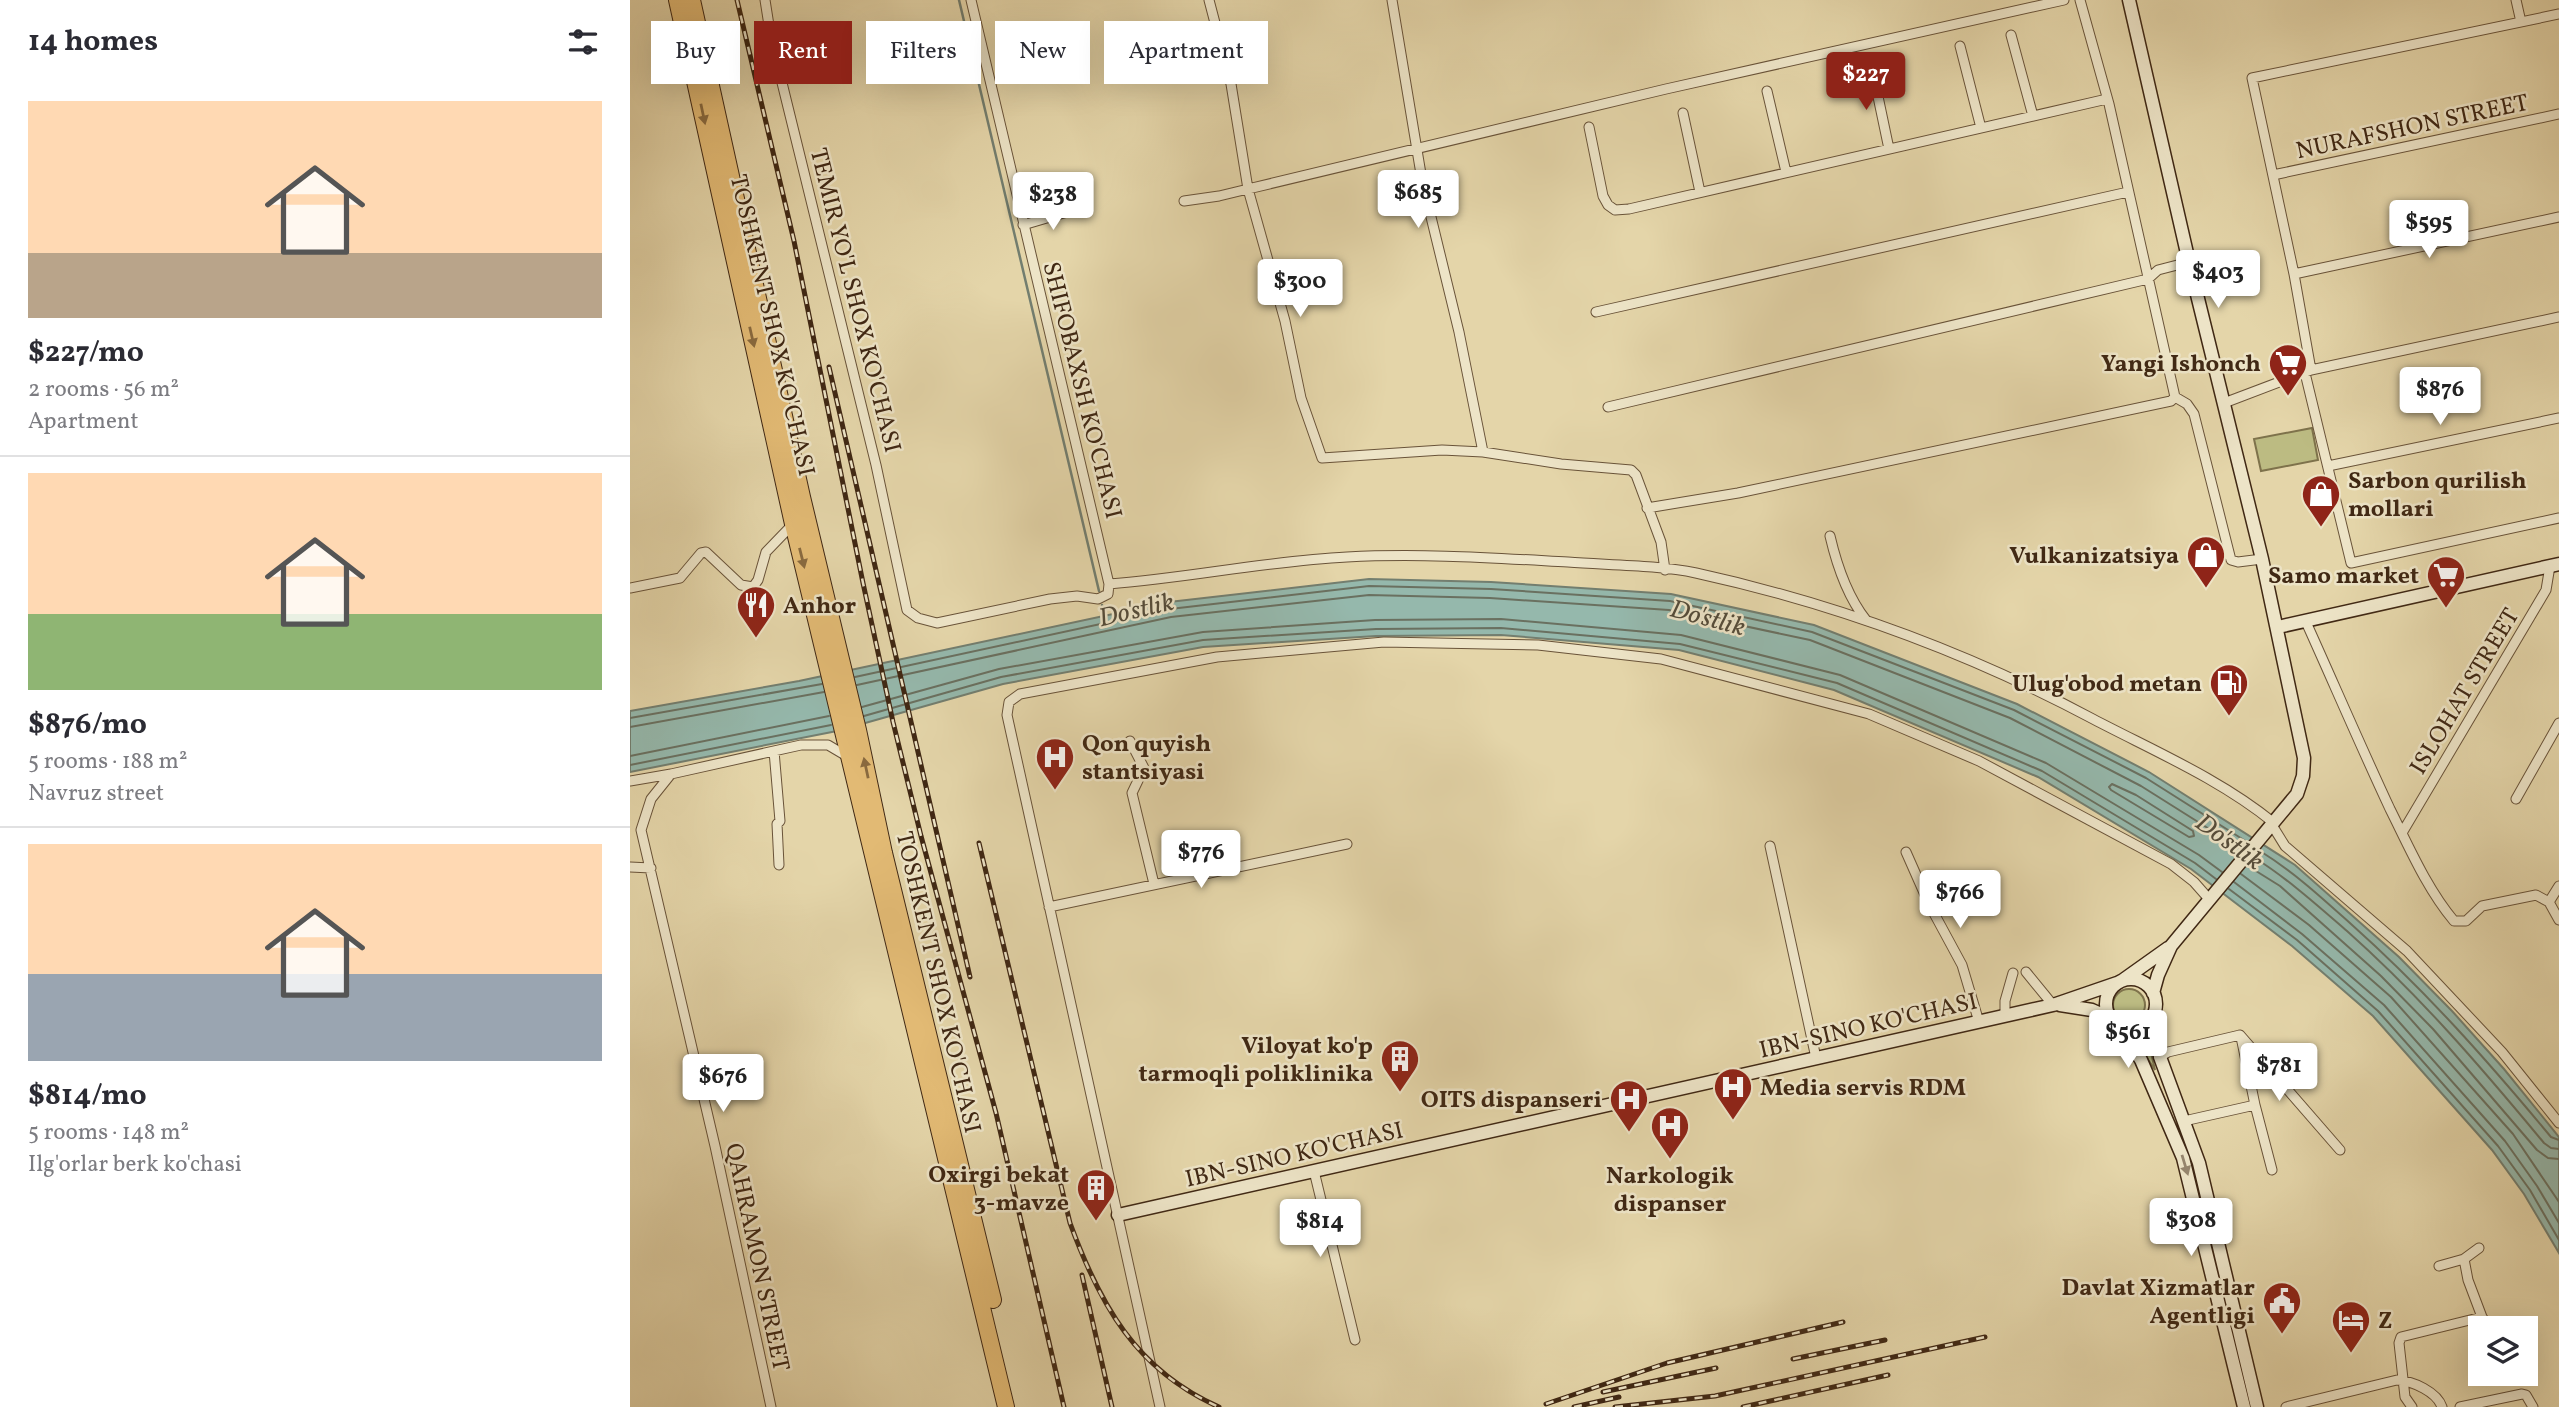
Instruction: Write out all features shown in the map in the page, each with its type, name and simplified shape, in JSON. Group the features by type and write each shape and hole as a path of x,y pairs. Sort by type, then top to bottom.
{"highway":[{"name":"TOSHKENT SHOX KO'CHASI","path":"677,0 793,524 835,658"},
{"name":"TOSHKENT SHOX KO'CHASI","path":"692,0 835,658"},
{"path":"835,658 851,731"},
{"name":"TOSHKENT SHOX KO'CHASI","path":"851,731 850,758 1005,1377 1017,1407"},
{"name":"TOSHKENT SHOX KO'CHASI","path":"851,731 887,867 1005,1377 1006,1407"}],"main road":[{"path":"2129,0 2189,262 2278,627 2304,758 2303,776 2297,794 2171,946 2153,993 2160,1057 2199,1163 2257,1407"},
{"path":"2278,627 2554,565"},
{"path":"2171,946 2119,982 2108,995 2106,1003 2115,1022 2141,1060 2183,1158 2244,1407"},
{"path":"2053,1005 2119,982 2139,981 2153,993"},
{"path":"2053,1005 2079,1007 2127,1029 2145,1025 2155,1011"},
{"name":"IBN-SINO KO'CHASI","path":"1118,1215 2053,1005"}],"street":[{"name":"TEMIR YO'L SHOX KO'CHASI","path":"765,0 771,38 876,465 908,610 918,618 937,623 1050,599 1077,596 1098,599 1108,594 1109,584"},
{"name":"SHIFOBAXSH KO'CHASI","path":"971,0 1109,584"},
{"path":"1209,0 1231,84 1248,189 1285,321 1301,398 1322,458 1442,450 1483,452 1561,464 1631,470 1636,475 1661,542 1665,570"},
{"path":"1392,0 1416,150 1459,332 1483,452"},
{"path":"1184,201 1219,196 1666,89 2064,0"},
{"path":"2080,0 2107,99 2175,397 2187,404 2194,414 2231,559 2238,562 2262,559"},
{"path":"2516,0 2521,22"},
{"path":"2559,14 2252,78 2294,274 2308,371 2351,563 2559,518"},
{"path":"2011,35 2033,116"},
{"path":"1960,46 1981,128"},
{"path":"1872,68 1889,149"},
{"path":"1767,91 1786,172"},
{"path":"1589,127 1603,196 1615,210 1629,209 2107,99"},
{"path":"1683,113 1700,192"},
{"name":"NURAFSHON STREET","path":"2273,175 2559,114"},
{"path":"1596,312 2128,192"},
{"path":"1023,225 1074,210"},
{"path":"2294,274 2559,218"},
{"path":"1608,407 2148,279 2158,270 2189,262"},
{"path":"2224,403 2308,371 2559,317"},
{"path":"1647,508 1738,493 2171,401 2175,397"},
{"path":"2328,466 2559,418"},
{"path":"630,588 680,578 701,554 706,552 741,585 752,587 758,580 766,552 793,524"},
{"path":"1830,536 1836,561 1856,607 1867,622"},
{"path":"1109,584 1160,580 1275,562 1433,554 1693,572 1801,600 1867,622 2031,686 2228,789 2270,827 2285,846 2407,951 2502,1052 2559,1124"},
{"name":"ISLOHAT STREET","path":"2402,833 2546,590 2554,565"},
{"path":"2306,622 2402,833 2429,884 2455,921 2466,921 2482,906 2536,895 2549,902 2559,920"},
{"path":"1160,1407 1007,715 1009,702 1020,694 1217,657 1384,642 1538,645 1661,659 1869,714 1979,761 2171,864 2210,898"},
{"path":"2516,799 2559,723"},
{"path":"1130,741 1144,768 1132,793 1154,884"},
{"path":"630,781 801,746 828,745 850,758"},
{"path":"774,751 780,821 776,824 779,865"},
{"name":"QAHRAMON STREET","path":"671,774 651,799 641,830 715,1146 771,1407"},
{"path":"1049,907 1348,844"},
{"path":"1770,846 1816,1058"},
{"path":"1906,852 1929,904 1962,965 1979,1022"},
{"path":"630,867 651,867"},
{"path":"2549,902 2559,886"},
{"path":"2026,971 2053,1005"},
{"path":"2004,1016 2013,973"},
{"path":"2160,1057 2168,1052 2240,1035"},
{"path":"2240,1035 2272,1170"},
{"path":"2240,1035 2340,1150"},
{"path":"2184,1121 2255,1105"},
{"path":"1314,1171 1354,1340"},
{"path":"2439,1266 2464,1259 2479,1248"},
{"path":"2464,1259 2468,1280 2482,1316"},
{"path":"2412,1407 2405,1397 2399,1343 2401,1337 2468,1320"},
{"path":"2286,1407 2393,1380 2404,1380 2436,1396 2442,1407"},
{"path":"2460,1407 2522,1394 2526,1395 2533,1407"}],"shaded area":[{"path":"2312,428 2318,460 2261,471 2254,439"},
{"path":"2129,989 2141,993 2145,1005 2141,1017 2129,1021 2117,1017 2113,1005 2117,993"},
{"path":"2146,1031 2155,1070 2132,1035"}],"water":[{"name":"Do'stlik","path":"1369,579 1491,582 1671,594 1814,625 2017,704 2149,772 2295,865 2399,957 2504,1069 2559,1137 2559,1253 2524,1194 2492,1150 2373,1016 2292,946 2191,869 2038,777 1834,690 1679,650 1501,635 1376,636 1203,647 1003,684 837,731 630,772 630,711 799,681 1169,602"}],"waterway":[{"name":"Do'stlik","path":"959,0 1099,591"},
{"name":"Do'stlik","path":"1102,605 1105,617"}],"railway":[{"path":"737,0 794,241 893,722 996,1113 1064,1407"},
{"path":"829,367 970,977"},
{"path":"979,843 1070,1223 1082,1253 1108,1307 1143,1354 1190,1392 1219,1407"},
{"path":"1082,1275 1112,1407"},
{"path":"1546,1404 1667,1363 1843,1322"},
{"path":"1615,1407 1715,1396 1985,1337"},
{"path":"1793,1359 1885,1340"},
{"path":"1603,1392 1716,1368"},
{"path":"1743,1407 1888,1375"},
{"path":"1574,1407 1619,1397"}],"place":[{"name":"Yangi Ishonch","path":"2288,397"},
{"name":"Sarbon qurilish mollari","path":"2321,528"},
{"name":"Vulkanizatsiya","path":"2206,589"},
{"name":"Samo market","path":"2446,609"},
{"name":"Anhor","path":"756,639"},
{"name":"Ulug'obod metan","path":"2229,717"},
{"name":"Qon quyish stantsiyasi","path":"1055,791"},
{"name":"Viloyat ko'p tarmoqli poliklinika","path":"1400,1093"},
{"name":"Media servis RDM","path":"1733,1121"},
{"name":"OITS dispanseri","path":"1629,1133"},
{"name":"Narkologik dispanser","path":"1670,1160"},
{"name":"Oxirgi bekat 3-mavze","path":"1096,1222"},
{"name":"Davlat Xizmatlar Agentligi","path":"2282,1335"},
{"name":"Z","path":"2351,1354"}]}
